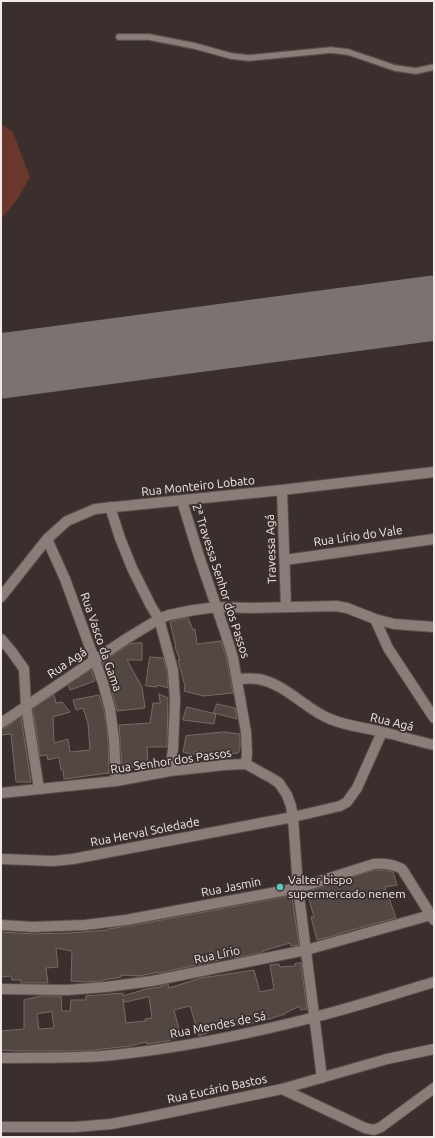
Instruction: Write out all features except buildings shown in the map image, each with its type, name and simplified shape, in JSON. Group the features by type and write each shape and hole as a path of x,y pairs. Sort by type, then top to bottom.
{"street":[{"name":"Rua Monteiro Lobato","path":"1,597 48,539 67,521 95,509 182,501 434,472"},
{"name":"Travessa Agá","path":"282,490 286,607"},
{"name":"2ª Travessa Senhor dos Passos","path":"182,501 230,646 246,732 246,764"},
{"path":"110,508 132,568 147,599 159,619 174,670 175,700 173,749 170,771"},
{"name":"Rua Vasco da Gama","path":"48,539 65,579 104,683 112,722 116,781"},
{"name":"Rua Lírio do Vale","path":"285,560 434,539"},
{"name":"Rua Agá","path":"1,723 96,659 159,619 176,614 217,607 336,606 347,608 375,619 394,624 434,627"},
{"name":"Rua Agá","path":"375,619 388,648 434,718"},
{"path":"1,639 24,669 26,706 39,789"},
{"name":"Rua Agá","path":"237,679 257,679 278,686 314,711 332,720 434,745"},
{"name":"Rua Herval Soledade","path":"1,860 53,861 73,859 293,817 340,806 347,802 357,788 382,732"},
{"name":"Rua Senhor dos Passos","path":"1,793 116,781 170,771 246,764 279,783 287,796 293,817 298,888 322,1078"},
{"name":"Rua Jasmin","path":"1,925 33,927 85,925 158,914 298,888 374,864 389,864 402,869 433,916"},
{"name":"Rua Lírio","path":"1,990 67,990 152,981 306,950 433,916"},
{"name":"Rua Mendes de Sá","path":"1,1058 77,1058 163,1049 214,1040 315,1017 434,982"},
{"name":"Rua Eucário Bastos","path":"1,1127 75,1127 111,1124 282,1089 387,1059 434,1048"},
{"path":"282,1089 358,1125 374,1130 381,1127 434,1088"}],"lane":[{"path":"119,37 149,37 195,46 231,56 249,58 331,50 348,52 395,68 416,71 434,67"}],"shaded area":[{"path":"1,124 13,132 30,177 17,200 1,219"}],"runway":[{"path":"1,366 434,308"}],"place":[{"name":"Valter bispo supermercado nenem","path":"280,887"}]}
